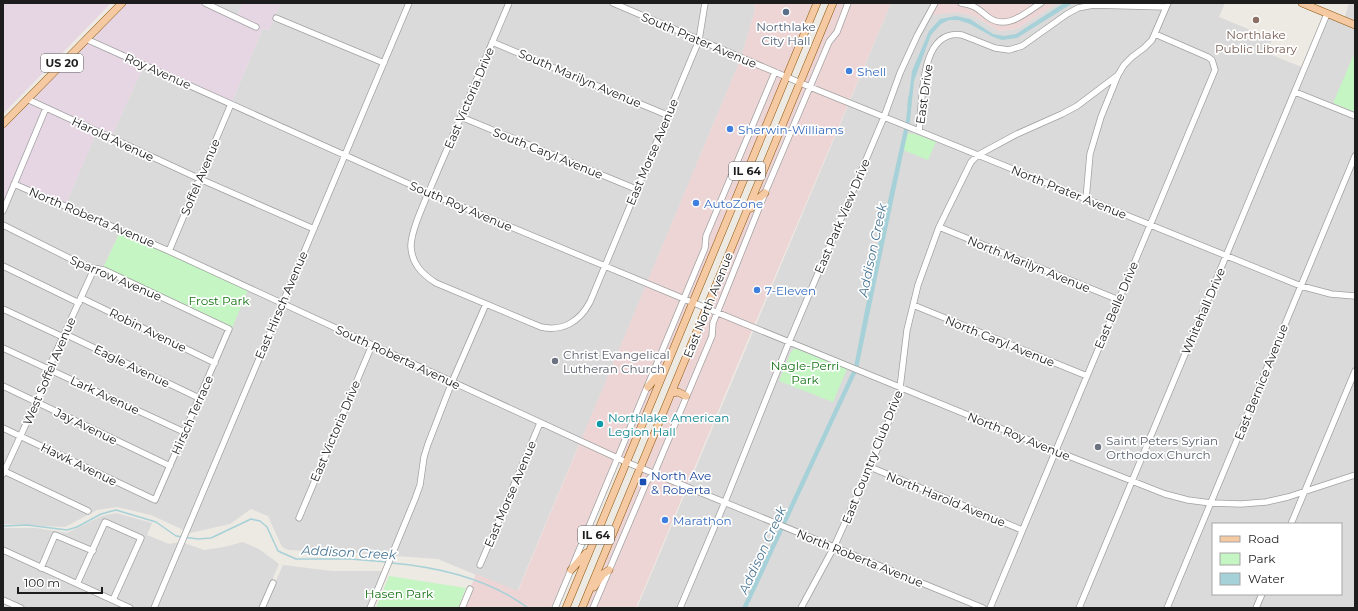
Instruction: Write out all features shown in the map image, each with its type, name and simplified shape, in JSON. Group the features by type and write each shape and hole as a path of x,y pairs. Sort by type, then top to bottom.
{"main road":[{"name":"US 20","path":"3,124 122,3"},
{"name":"East North Avenue","path":"566,608 817,3"},
{"name":"East North Avenue","path":"582,608 833,3"},
{"path":"1302,3 1355,25"},
{"path":"734,168 746,174"},
{"path":"744,216 765,193"},
{"path":"648,387 668,361"},
{"path":"672,393 678,392 686,396"},
{"path":"571,570 591,547"},
{"path":"588,595 603,574 609,570"}],"street":[{"path":"205,3 256,27"},
{"name":"East Hirsch Avenue","path":"154,608 409,3"},
{"name":"East Victoria Drive","path":"486,304 436,283 426,277 419,271 415,263 411,246 412,235 428,193 509,3"},
{"name":"South Prater Avenue","path":"613,3 786,77"},
{"name":"East Morse Avenue","path":"486,304 541,327 550,328 563,327 575,321 584,311 590,302 606,266 636,189 699,40 705,3"},
{"name":"East North Avenue","path":"654,474 712,336 713,322 765,193 829,42 837,32 848,3"},
{"name":"East Park View Drive","path":"680,608 725,502 789,342 884,117 903,67 935,3"},
{"path":"961,3 971,4 991,19 1002,23 1015,20 1041,3"},
{"name":"East Drive","path":"919,131 925,71 934,47 946,36 956,34 962,35 995,48 1009,50 1022,46 1067,14 1078,8 1093,5 1167,5"},
{"name":"East Country Club Drive","path":"801,608 834,547 870,467 899,396 907,330 924,266 939,227 971,162 978,155 1017,134 1062,114 1087,99 1118,75 1124,65 1148,44 1155,34 1167,5"},
{"name":"Whitehall Drive","path":"1079,608 1327,14"},
{"path":"276,18 384,63"},
{"name":"East Belle Drive","path":"990,608 1215,70 1212,60 1208,57 1155,34"},
{"name":"Roy Avenue","path":"86,39 231,104"},
{"name":"South Marilyn Avenue","path":"492,42 667,115"},
{"name":"East North Avenue","path":"555,608 706,248 706,236 775,72"},
{"path":"1086,199 1088,171 1092,148 1101,117 1118,75"},
{"name":"North Prater Avenue","path":"786,77 1301,286 1331,294 1355,296"},
{"path":"1295,92 1355,116"},
{"name":"Harold Avenue","path":"27,99 200,179 314,229"},
{"name":"South Roy Avenue","path":"231,104 428,193 693,303"},
{"name":"Soffel Avenue","path":"169,251 231,104"},
{"path":"3,211 46,108"},
{"name":"South Caryl Avenue","path":"460,118 636,189"},
{"name":"East Bernice Avenue","path":"1167,608 1355,156"},
{"name":"North Roberta Avenue","path":"14,184 169,251"},
{"name":"Sparrow Avenue","path":"3,225 87,267 104,270 229,329"},
{"name":"North Marilyn Avenue","path":"939,227 1118,300"},
{"name":"South Roberta Avenue","path":"169,251 626,462"},
{"name":"Robin Avenue","path":"3,266 215,363"},
{"name":"West Soffel Avenue","path":"4,473 94,269"},
{"name":"North Roy Avenue","path":"693,303 1132,482 1177,498 1211,503 1241,504 1266,502 1288,497 1355,475"},
{"path":"370,608 415,499 420,485 424,457 452,382 486,304"},
{"name":"North Caryl Avenue","path":"913,305 1087,376"},
{"name":"Eagle Avenue","path":"3,309 64,335 199,398"},
{"name":"Hirsch Terrace","path":"155,500 229,329"},
{"name":"East Victoria Drive","path":"299,518 372,345"},
{"name":"Lark Avenue","path":"3,348 184,432"},
{"path":"1291,523 1355,371"},
{"name":"Jay Avenue","path":"3,386 170,466"},
{"name":"East Morse Avenue","path":"480,564 540,422"},
{"name":"Hawk Avenue","path":"3,428 155,500"},
{"name":"North Roberta Avenue","path":"626,462 983,608"},
{"name":"North Harold Avenue","path":"870,467 1022,530"},
{"path":"4,473 88,511"},
{"path":"593,608 647,481 654,474"},
{"path":"78,584 105,522 141,538 113,600"},
{"path":"41,568 55,535 93,551"},
{"path":"3,550 130,608"},
{"path":"262,608 273,583"},
{"path":"462,608 470,589"},
{"path":"1256,608 1262,595"},
{"path":"3,600 21,608"}],"shaded area":[{"path":"3,3 111,3 3,114"},
{"path":"122,3 205,3 236,17 243,3 281,3 269,30 263,28 231,104 144,65 111,138 97,132 65,206 15,184 3,211 3,124"},
{"path":"205,3 243,3 236,17"},
{"path":"281,3 754,3 755,10 741,58 581,441 65,206 97,131 111,138 144,65 231,104 263,28 269,30"},
{"path":"754,3 817,3 626,462 618,459 555,608 462,608 476,574 518,591 741,58 755,10"},
{"path":"833,3 891,3 636,608 582,608"},
{"path":"891,3 935,3 928,15 955,12 974,16 999,31 1016,29 1058,3 1225,3 1219,17 1272,39 1267,53 1304,68 1327,14 1344,20 1349,3 1355,3 1355,608 637,608"},
{"path":"935,3 1058,3 1016,29 999,31 974,16 955,12 928,16"},
{"path":"15,186 120,232 103,268 231,328 248,290 580,442 517,592 438,559 288,550 282,547 268,516 251,509 230,524 190,533 151,515 117,507 97,510 65,527 3,524 3,215"},
{"path":"116,513 152,523 147,535 169,544 180,542 152,608 3,608 3,528 36,528 67,533 102,516"},
{"path":"243,542 259,549 279,564 260,608 156,608 184,543 204,550"},
{"path":"283,565 332,571 383,571 367,608 264,608"}],"green space":[{"path":"1355,52 1355,112 1333,103"},
{"path":"908,133 936,142 928,160 903,150"},
{"name":"Frost Park","path":"120,232 248,290 232,328 103,268"},
{"name":"Nagle-Perri Park","path":"793,349 797,349 847,369 833,402 779,381"},
{"name":"Hasen Park","path":"389,576 466,588 458,608 376,608"}],"water":[{"path":"1064,3 1073,3 1017,38 1002,40 993,37 970,24 958,20 949,20 941,24 931,35 914,81 910,121 858,369 747,608 742,608 854,367 874,264 906,120 912,71 929,31 940,19 956,16 970,19 993,34 1004,36 1016,34"}],"waterway":[{"name":"Addison Creek","path":"908,106 909,96"},
{"name":"Addison Creek","path":"3,526 27,525 67,530 77,527 101,514 116,510 156,522 176,536 198,539 211,538 251,519 260,521 267,527 278,551 296,559 350,559 387,562"},
{"name":"Addison Creek","path":"391,563 445,571 462,576 497,589 528,608"}],"place":[{"name":"Northlake City Hall","path":"786,12"},
{"name":"Northlake Public Library","path":"1256,20"},
{"name":"Shell","path":"849,71"},
{"name":"Sherwin-Williams","path":"730,129"},
{"name":"AutoZone","path":"696,203"},
{"name":"7-Eleven","path":"757,290"},
{"name":"Christ Evangelical Lutheran Church","path":"555,361"},
{"name":"Northlake American Legion Hall","path":"600,424"},
{"name":"Saint Peters Syrian Orthodox Church","path":"1098,447"},
{"name":"North Ave & Roberta","path":"643,482"},
{"name":"Marathon","path":"665,520"}]}
